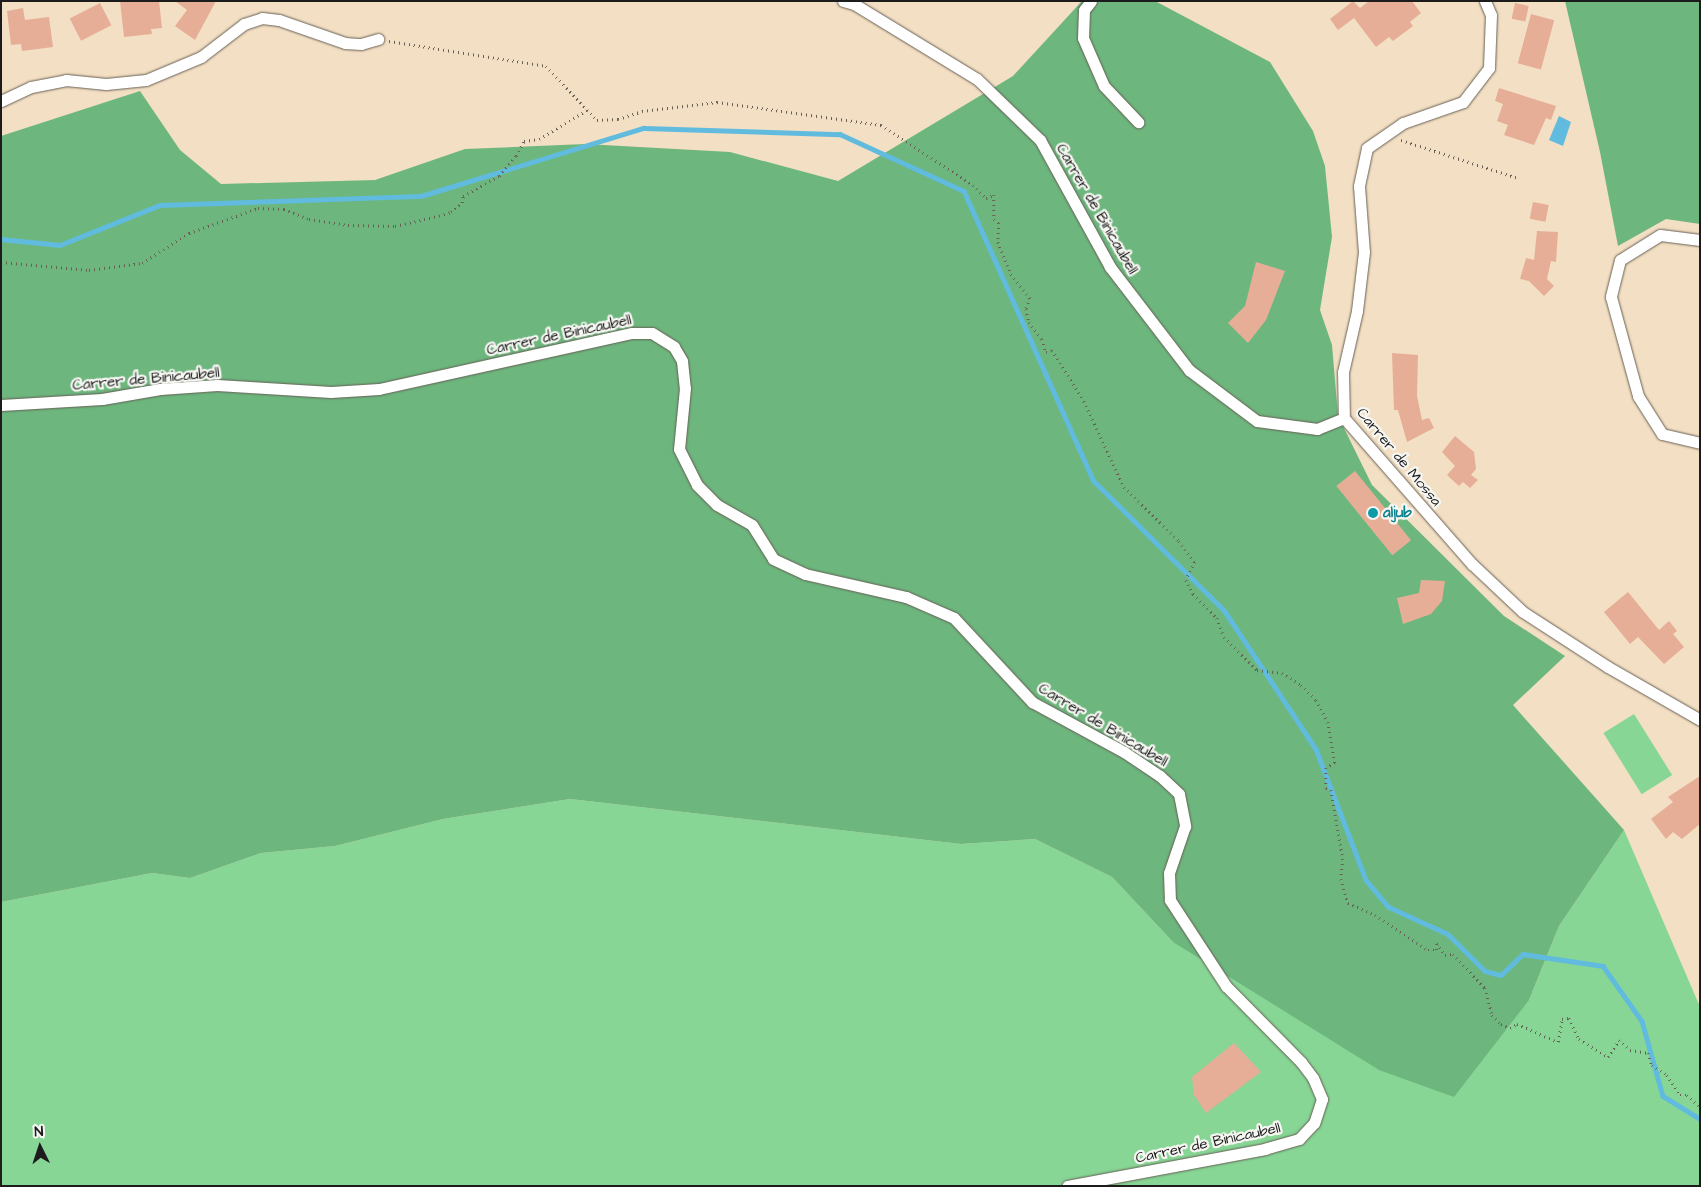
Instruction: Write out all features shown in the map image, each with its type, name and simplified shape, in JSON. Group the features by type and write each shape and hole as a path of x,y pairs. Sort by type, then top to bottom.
{"street":[{"name":"Carrer de Binicaubell","path":"843,1 854,4 977,79 1040,140 1110,266 1189,370 1257,421 1317,430 1344,418"},
{"path":"1091,1 1084,10 1083,38 1104,86 1138,122"},
{"name":"Carrer de Mossa","path":"1485,1 1491,15 1489,68 1463,102 1403,123 1367,148 1358,186 1364,252 1357,311 1344,372 1344,418 1472,564 1523,612 1608,667 1700,720"},
{"path":"1,101 31,87 66,80 106,84 146,80 202,57 244,24 262,18 279,20 345,43 361,44 378,39"},
{"path":"1700,240 1660,235 1620,260 1611,298 1638,396 1662,434 1700,443"},
{"name":"Carrer de Binicaubell","path":"1,405 102,399 160,389 217,385 331,392 379,389 632,333 652,333 674,347 682,361 685,388 679,449 696,485 717,505 752,525 773,559 805,574 906,597 954,618 1032,702 1124,752 1160,776 1179,794 1185,826 1170,873 1170,900 1226,986 1301,1062 1313,1078 1322,1099 1314,1123 1299,1139 1265,1149 1067,1186"}],"path":[{"path":"378,39 546,66 597,120 618,119 642,110 717,102 881,125 973,185 986,198 994,195 994,219 999,223 998,242 1011,274 1030,298 1026,309 1029,322 1042,339 1046,352 1052,350 1084,401 1124,487 1179,541 1195,562 1186,580 1193,594 1216,618 1224,637 1257,670 1282,673 1301,685 1316,700 1328,722 1335,763 1326,768 1326,788 1331,790 1342,859 1341,879 1348,903 1375,915 1428,950 1436,950 1437,943 1445,955 1453,954 1485,988 1492,1015 1501,1024 1510,1028 1517,1024 1558,1042 1562,1019 1568,1018 1579,1039 1608,1057 1619,1040 1630,1050 1648,1053 1652,1065 1666,1075 1680,1096 1687,1095 1700,1107"},
{"path":"1,262 89,270 142,263 189,233 258,208 284,209 308,219 348,225 395,226 434,217 451,212 462,203 463,196 499,176 516,156 524,140 539,139 587,109"},
{"path":"1385,135 1518,178"}],"green space":[{"path":"1082,1 1155,1 1270,62 1313,131 1325,166 1332,237 1320,310 1332,345 1338,416 1372,485 1504,616 1565,656 1513,705 1624,830 1559,926 1529,1000 1454,1097 1379,1070 1173,942 1112,877 1035,839 961,844 570,799 443,819 335,846 261,853 190,878 152,873 1,902 1,136 140,91 180,150 221,184 375,180 465,149 585,144 730,152 838,181 1013,76"},
{"path":"1565,1 1700,1 1700,224 1666,219 1618,246 1600,152"},
{"path":"1634,714 1672,775 1642,794 1603,733"},
{"path":"570,799 961,844 1035,839 1112,877 1173,942 1529,1000 1559,926 1624,830 1700,1007 1700,1186 1,1186 1,902 152,873 190,878 261,853 335,846 443,819"}],"water":[{"path":"1559,116 1571,122 1563,146 1549,140"}],"building":[{"path":"120,1 159,1 162,28 151,29 152,34 124,37"},
{"path":"175,1 216,1 195,40 175,26 187,10"},
{"path":"1353,1 1360,8 1369,1 1412,1 1421,13 1410,22 1413,26 1393,41 1389,37 1376,47 1354,18 1338,30 1330,19"},
{"path":"100,3 111,25 81,41 70,18"},
{"path":"1515,3 1529,6 1525,22 1512,19"},
{"path":"23,8 25,20 49,17 53,47 22,51 21,44 11,45 7,11"},
{"path":"1531,14 1554,20 1541,69 1518,63"},
{"path":"1499,88 1556,106 1551,120 1546,118 1534,145 1504,135 1508,125 1497,121 1503,104 1495,101"},
{"path":"1533,202 1549,205 1545,222 1530,219"},
{"path":"1537,231 1558,232 1556,262 1551,261 1547,279 1554,286 1544,296 1529,281 1520,279 1526,258 1534,260"},
{"path":"1256,262 1285,271 1266,320 1248,343 1228,323 1245,306"},
{"path":"1392,353 1418,355 1417,396 1422,420 1429,418 1434,428 1407,442 1398,410 1394,410"},
{"path":"1455,436 1474,452 1476,469 1471,475 1478,480 1470,488 1463,482 1459,486 1447,475 1455,466 1442,452"},
{"name":"aljub","path":"1355,471 1411,540 1392,555 1336,486"},
{"path":"1421,580 1445,581 1442,601 1431,614 1403,624 1397,598 1419,593"},
{"path":"1628,592 1659,630 1669,621 1677,631 1673,634 1684,647 1664,664 1638,637 1630,644 1604,612"},
{"path":"1700,776 1700,824 1682,839 1673,832 1666,839 1651,819 1673,802 1668,797"},
{"path":"1234,1043 1261,1072 1206,1113 1194,1095 1192,1077"}],"waterway":[{"path":"1,239 60,245 160,205 421,196 644,128 840,134 964,191 1094,481 1224,610 1316,749 1366,880 1389,907 1448,934 1485,971 1501,975 1523,954 1603,966 1642,1021 1663,1096 1700,1119"}],"place":[{"name":"aljub","path":"1373,513"}]}
